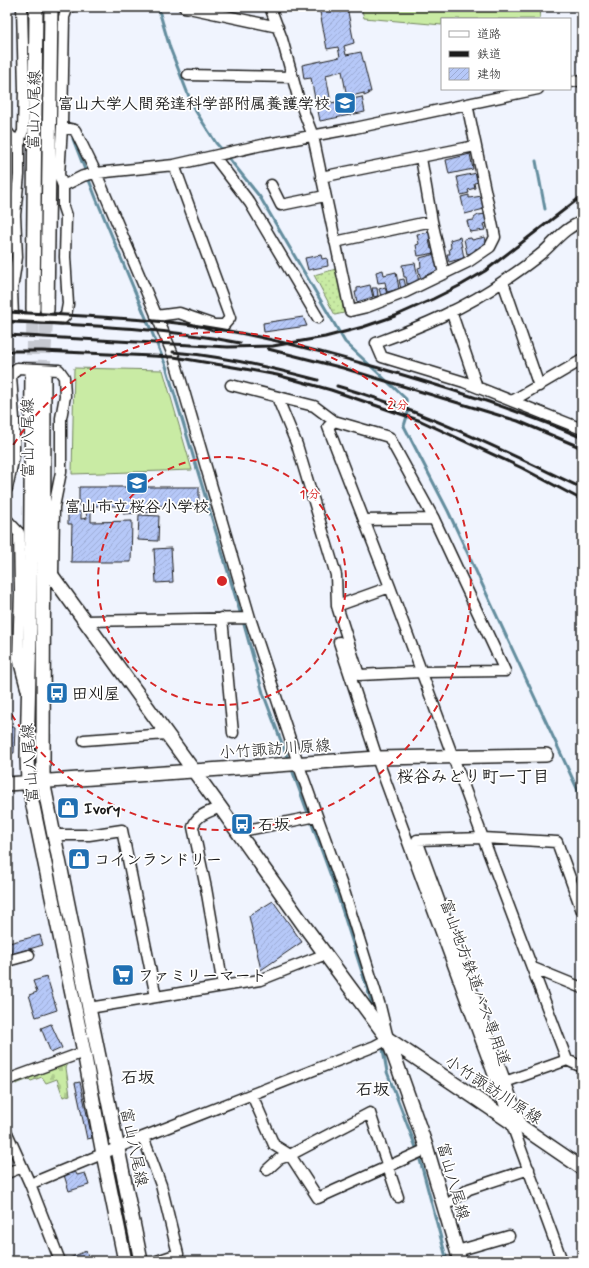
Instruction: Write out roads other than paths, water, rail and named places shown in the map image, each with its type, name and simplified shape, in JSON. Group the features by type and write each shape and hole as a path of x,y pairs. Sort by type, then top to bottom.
{"main road":[{"name":"富山八尾線","path":"33,309 36,7"},
{"name":"富山八尾線","path":"47,310 51,7"},
{"name":"富山八尾線","path":"7,134 11,138 19,141"},
{"name":"富山八尾線","path":"125,1261 84,1052 28,782 27,757 30,612 38,374 43,781 141,1261"},
{"name":"富山八尾線","path":"53,577 220,806 302,924 326,954 388,1039 428,1149 458,1256"},
{"name":"小竹諏訪川原線","path":"7,784 377,758 546,755"},
{"name":"小竹諏訪川原線","path":"388,1039 582,1168"}],"street":[{"path":"22,7 24,96 23,130 19,141 19,175 15,215 17,257 10,284 13,317 62,319 66,315 68,304 65,257 66,216 63,207 63,186 59,175 62,126 64,17 66,9 70,7"},
{"path":"184,7 278,27"},
{"path":"270,7 278,27 298,98 312,136 350,311 367,307 406,292 468,262 490,247 495,237 467,104"},
{"path":"188,75 293,77"},
{"path":"571,82 582,80"},
{"path":"63,186 90,174 174,165 262,145 533,90"},
{"path":"30,1184 143,1137 375,1046 388,1039 380,1006 348,902 298,763 250,618 174,357 90,174 75,130 62,126"},
{"path":"321,177 475,146"},
{"path":"214,156 250,203 318,318"},
{"path":"421,158 432,221 444,274"},
{"path":"156,316 180,313 214,325 224,325 230,318 174,165"},
{"path":"271,184 281,205 325,196"},
{"path":"335,242 432,221"},
{"path":"582,224 572,225 542,253 503,282 451,311 411,330 376,343 382,357 464,382 582,429"},
{"path":"503,282 539,386"},
{"path":"451,311 477,387"},
{"path":"512,401 582,360"},
{"path":"7,488 9,470 14,456 14,419 10,401 11,376 17,368 59,370 64,377 65,396 61,418 61,472 54,506 53,577"},
{"path":"231,385 314,406 334,421 389,437 434,519 505,671 422,672 359,675 337,606 336,575 297,445 276,397"},
{"path":"334,421 328,427 390,587 567,1060"},
{"path":"364,520 434,519"},
{"path":"7,520 19,533 20,591 18,658 28,694"},
{"path":"337,606 390,587"},
{"path":"222,618 233,733"},
{"path":"85,621 250,618"},
{"name":"富山地方鉄道バス専用道","path":"338,642 377,758 517,1125 528,1168 562,1261"},
{"path":"84,740 167,734"},
{"path":"220,806 200,816 195,821 193,827 206,888 223,986"},
{"path":"237,832 317,816"},
{"path":"54,835 89,835 122,830 156,997"},
{"path":"517,1125 505,1082 417,840 483,838 557,842 582,911"},
{"path":"89,1008 260,980 326,954"},
{"path":"7,961 29,955"},
{"path":"533,968 582,988"},
{"path":"7,1080 84,1052"},
{"path":"505,1082 567,1060 582,1067"},
{"path":"252,1095 274,1145 290,1155 318,1198 428,1149"},
{"path":"267,1170 279,1159 290,1155 370,1113 389,1166 398,1197"},
{"path":"7,1133 30,1184 60,1261"},
{"path":"143,1137 161,1185 180,1257 157,1261"},
{"path":"7,1173 22,1167"},
{"path":"444,1204 451,1202 469,1189 528,1168"},
{"path":"458,1256 509,1236"}],"waterway":[{"path":"158,7 170,48 193,107 216,143 224,152"},
{"path":"73,139 166,366 241,615"},
{"path":"227,156 260,197 345,342 406,399 408,413 404,426 448,511 582,799"},
{"path":"536,161 545,209"},
{"path":"243,621 263,693 289,762"},
{"path":"291,767 335,887 375,1013"},
{"path":"382,1044 387,1072 417,1150"},
{"path":"419,1156 447,1261"}],"tunnel":[{"path":"32,374 33,309"},
{"path":"44,373 47,310"}],"railway":[{"path":"7,335 228,347 273,346 325,337 363,327 395,316 461,285 485,271 582,196"},
{"path":"7,312 96,316 185,324 208,327 277,341 383,369 489,402 582,438"},
{"path":"7,321 153,331 240,343"},
{"path":"268,349 343,368 518,421 582,448"},
{"path":"7,351 42,351 174,357 277,375 331,390 421,421 522,468 582,500"},
{"path":"173,352 210,356 318,380"},
{"path":"337,386 431,419 492,445 582,488"}],"place":[{"name":"富山大学人間発達科学部附属養護学校","path":"345,103"},
{"name":"富山市立桜谷小学校","path":"137,483"},
{"name":"田刈屋","path":"57,693"},
{"name":"Ivory","path":"68,808"},
{"name":"石坂","path":"242,824"},
{"name":"コインランドリー","path":"79,859"},
{"name":"ファミリーマート","path":"123,975"}],"district":[{"name":"桜谷みどり町一丁目","path":"473,776"},
{"name":"石坂","path":"138,1077"},
{"name":"石坂","path":"373,1089"}]}
